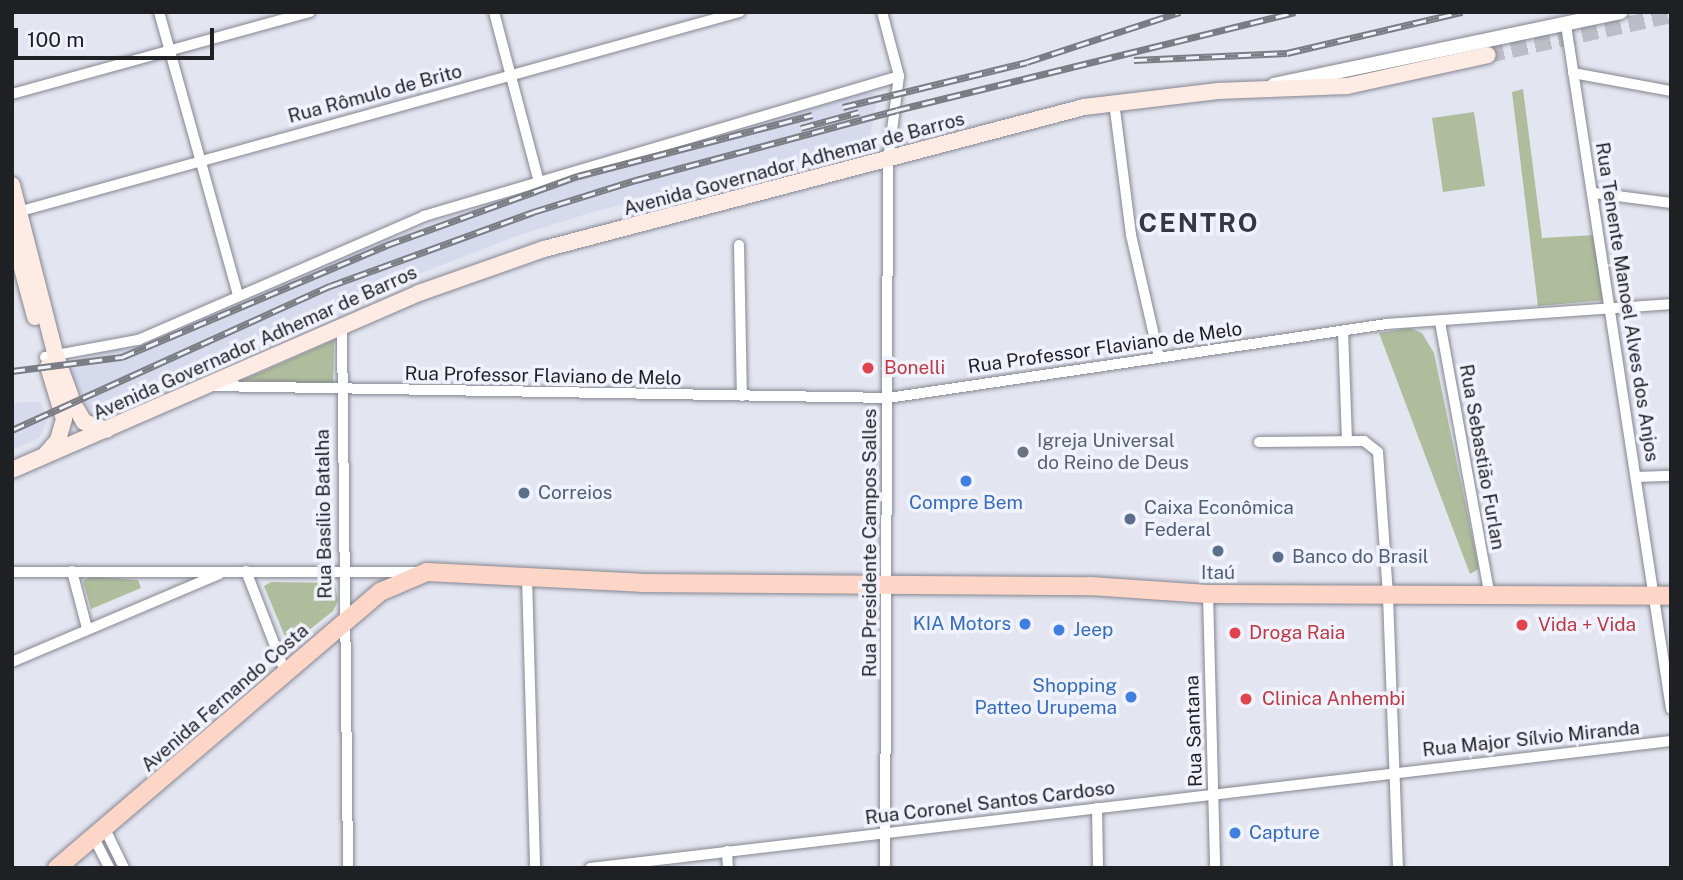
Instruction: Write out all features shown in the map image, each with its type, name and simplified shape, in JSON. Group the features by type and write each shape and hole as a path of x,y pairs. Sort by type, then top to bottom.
{"main road":[{"path":"1259,88 1347,86 1488,55"},
{"name":"Avenida Governador Adhemar de Barros","path":"12,470 419,293 544,249 1114,102 1259,88"},
{"path":"12,185 64,419 58,440 44,457"},
{"path":"12,231 50,357 79,415 92,427 107,430"},
{"path":"427,572 695,584 888,582 1090,586 1208,594 1490,598 1662,596"},
{"name":"Avenida Fernando Costa","path":"57,868 380,592 427,572"}],"street":[{"path":"159,12 237,295"},
{"path":"12,94 310,12"},
{"path":"494,12 538,179"},
{"name":"Rua Rômulo de Brito","path":"16,212 200,158 740,12"},
{"name":"Rua Presidente Campos Salles","path":"882,12 899,76 888,161 886,868"},
{"name":"Avenida Governador Adhemar de Barros","path":"1259,88 1620,12"},
{"name":"Rua Tenente Manoel Alves dos Anjos","path":"1566,25 1636,477 1662,596 1671,709"},
{"path":"1573,73 1671,91"},
{"path":"50,357 138,340 424,216 715,126 899,76"},
{"path":"1114,102 1130,235 1158,358"},
{"path":"1594,193 1671,203"},
{"path":"739,245 742,396"},
{"name":"Rua Professor Flaviano de Melo","path":"208,386 339,392 888,398 1379,326 1611,306 1671,304"},
{"name":"Rua Sebastião Furlan","path":"1440,322 1490,598"},
{"name":"Rua Basílio Batalha","path":"342,327 339,392 348,868"},
{"path":"1347,439 1349,331"},
{"path":"1259,442 1347,439 1370,443 1380,465 1388,596 1398,868"},
{"path":"1636,477 1671,476"},
{"path":"72,571 87,628"},
{"path":"12,572 427,572"},
{"path":"12,662 223,572"},
{"path":"246,572 286,674"},
{"path":"527,577 535,868"},
{"name":"Rua Santana","path":"1208,594 1215,868"},
{"name":"Rua Major Sílvio Miranda","path":"1394,771 1671,741"},
{"name":"Rua Coronel Santos Cardoso","path":"590,868 1394,771"},
{"path":"1097,808 1098,868"},
{"path":"100,833 109,868"},
{"path":"100,833 124,868"},
{"path":"727,851 728,868"}],"shaded area":[{"path":"865,92 878,95 869,143 863,150 596,211 514,237 258,336 90,411 64,362 138,345 371,245 569,175"},
{"path":"20,402 40,402 48,420 39,438 12,450 12,405"}],"green space":[{"path":"1523,89 1542,238 1595,235 1605,300 1538,306 1512,92"},
{"path":"1474,112 1485,186 1443,192 1432,118"},
{"path":"1410,328 1422,333 1434,353 1479,569 1470,574 1379,333"},
{"path":"334,340 333,388 243,380"},
{"path":"90,576 138,580 141,588 91,609 83,581"},
{"path":"271,582 335,583 338,601 333,611 289,646 264,586"}],"tunnel":[{"path":"1488,55 1671,15"}],"railway":[{"path":"843,107 1027,62 1180,12"},
{"path":"12,430 330,286 533,212 636,180 897,110 1295,12"},
{"path":"1134,60 1287,53 1462,12"},
{"path":"801,128 859,112"},
{"path":"12,371 122,357 387,245 578,176 812,115"}],"place":[{"name":"Bonelli","path":"868,368"},
{"name":"Igreja Universal do Reino de Deus","path":"1023,452"},
{"name":"Compre Bem","path":"966,481"},
{"name":"Correios","path":"524,493"},
{"name":"Caixa Econômica Federal","path":"1130,519"},
{"name":"Itaú","path":"1218,551"},
{"name":"Banco do Brasil","path":"1278,557"},
{"name":"KIA Motors","path":"1025,624"},
{"name":"Vida + Vida","path":"1522,625"},
{"name":"Jeep","path":"1059,630"},
{"name":"Droga Raia","path":"1235,633"},
{"name":"Shopping Patteo Urupema","path":"1131,697"},
{"name":"Clinica Anhembi","path":"1246,699"},
{"name":"Capture","path":"1235,833"}],"district":[{"name":"CENTRO","path":"1199,223"}]}
